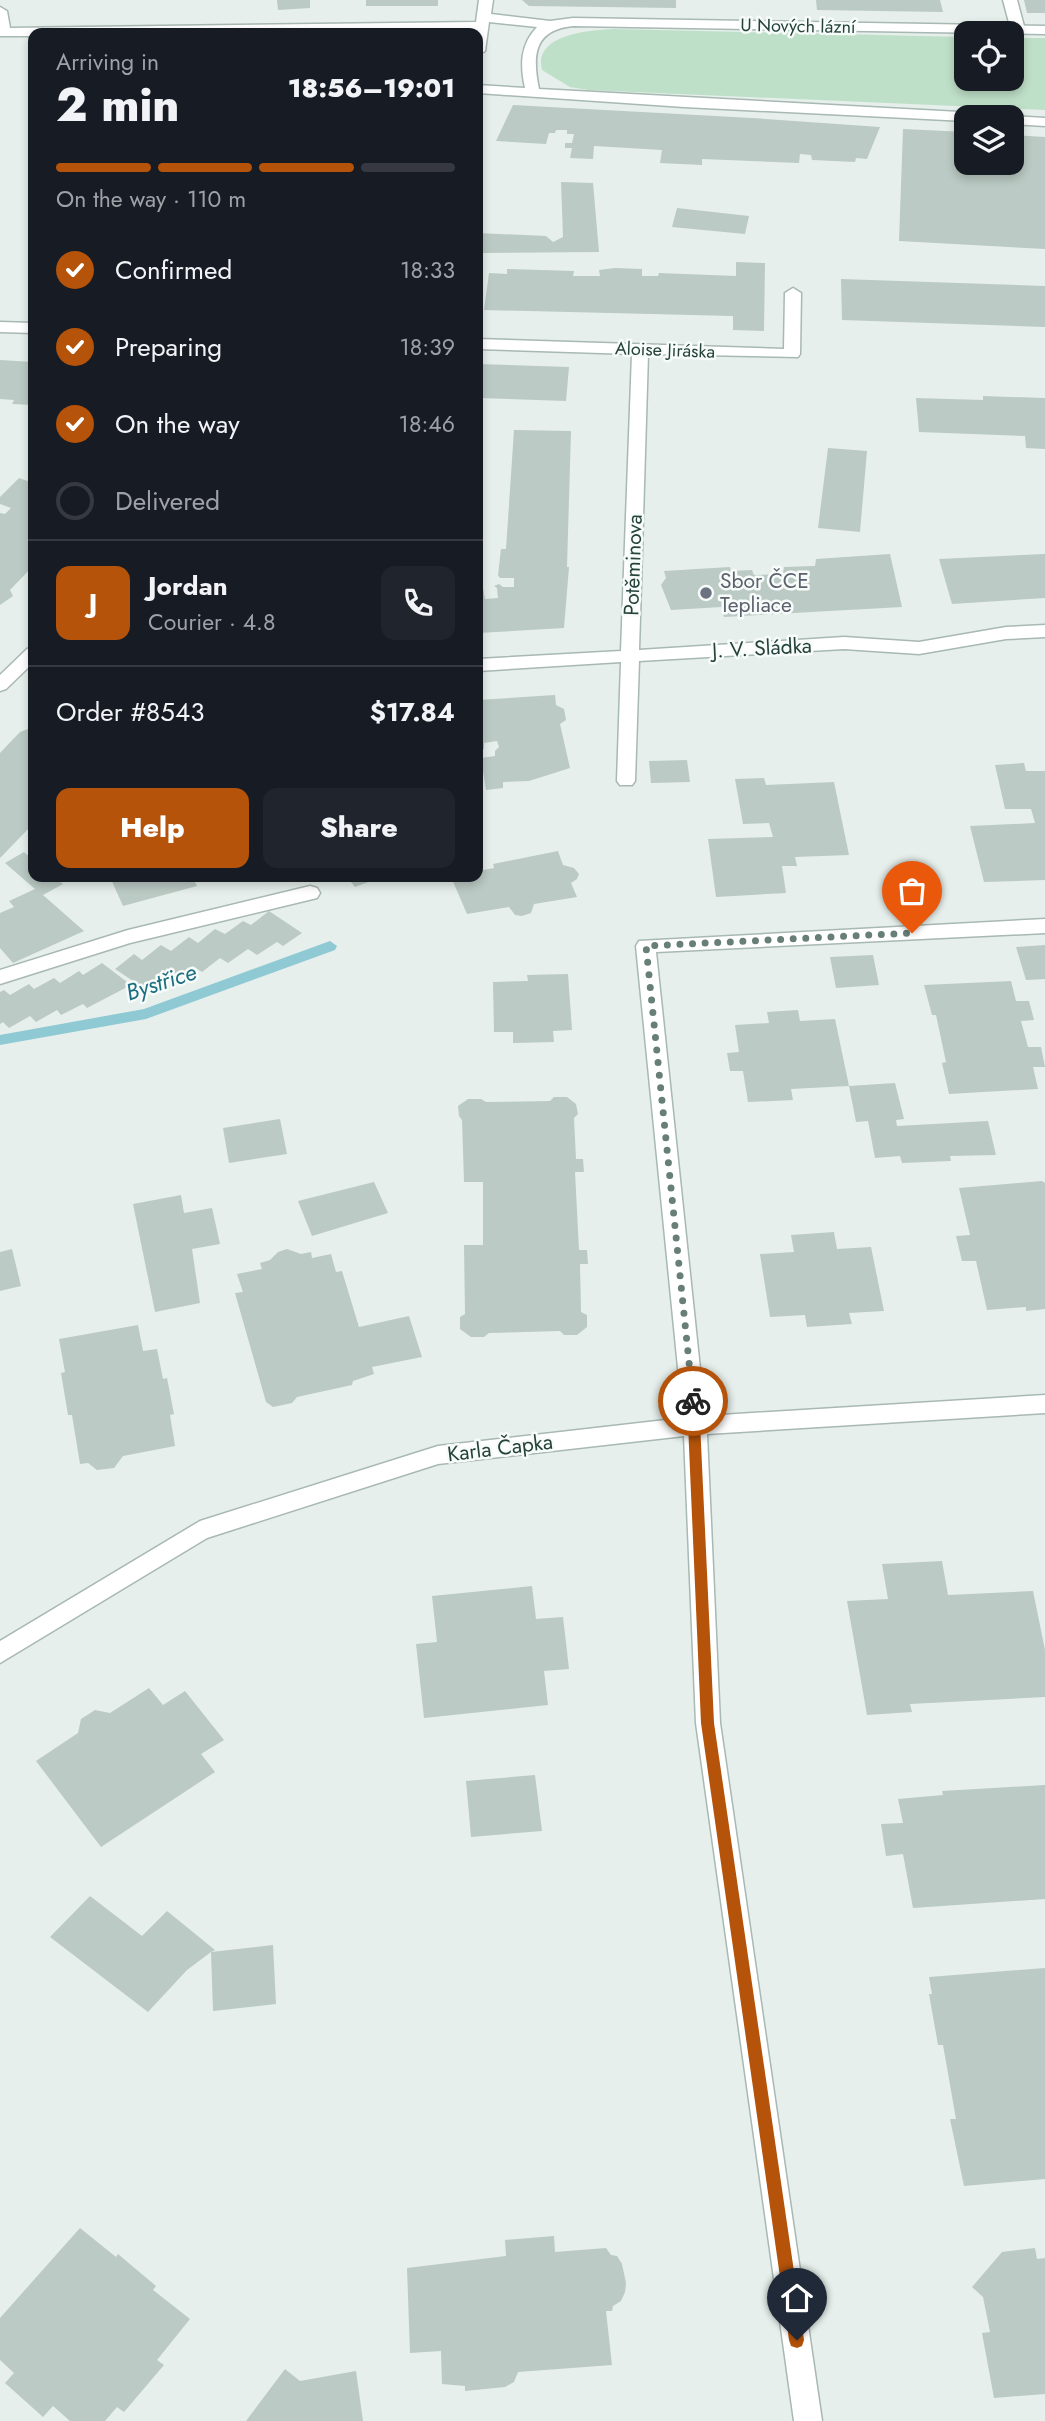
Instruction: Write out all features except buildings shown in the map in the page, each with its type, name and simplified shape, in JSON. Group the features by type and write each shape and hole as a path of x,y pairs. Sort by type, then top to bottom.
{"street":[{"path":"483,28 486,0"},
{"path":"1010,0 1016,21"},
{"path":"0,11 2,32"},
{"name":"U Nových lázní","path":"195,28 484,22 551,25 573,22 954,29"},
{"path":"533,93 527,67 532,41 551,25"},
{"name":"U Nových lázní","path":"1024,30 1045,30"},
{"name":"U Nových lázní","path":"2,32 28,31"},
{"path":"483,89 954,116"},
{"path":"1024,121 1045,122"},
{"name":"Aloise Jiráska","path":"483,344 792,354 793,293"},
{"path":"0,327 28,328"},
{"name":"Potěminova","path":"626,781 640,349"},
{"name":"J. V. Sládka","path":"483,664 844,643 919,648 1006,633 1045,631"},
{"path":"0,685 24,673"},
{"path":"0,977 128,937 310,893"},
{"path":"808,2421 708,1723 695,1426 646,946 1045,926"},
{"name":"Karla Čapka","path":"0,1653 200,1531 438,1455 695,1426 1045,1404"}],"green space":[{"path":"615,29 954,37 954,91 1024,91 1024,38 1045,38 1045,110 1024,109 1024,105 954,106 588,90 570,87 542,70 542,58 546,49 555,41 592,31"}],"waterway":[{"name":"Bystřice","path":"0,1040 146,1014 330,946"}],"way so far":[{"path":"693,1401 646,946 912,933"}],"place":[{"name":"Sbor ČCE Tepliace","path":"706,593"}],"route":[{"path":"693,1401 708,1723 797,2340"}]}
